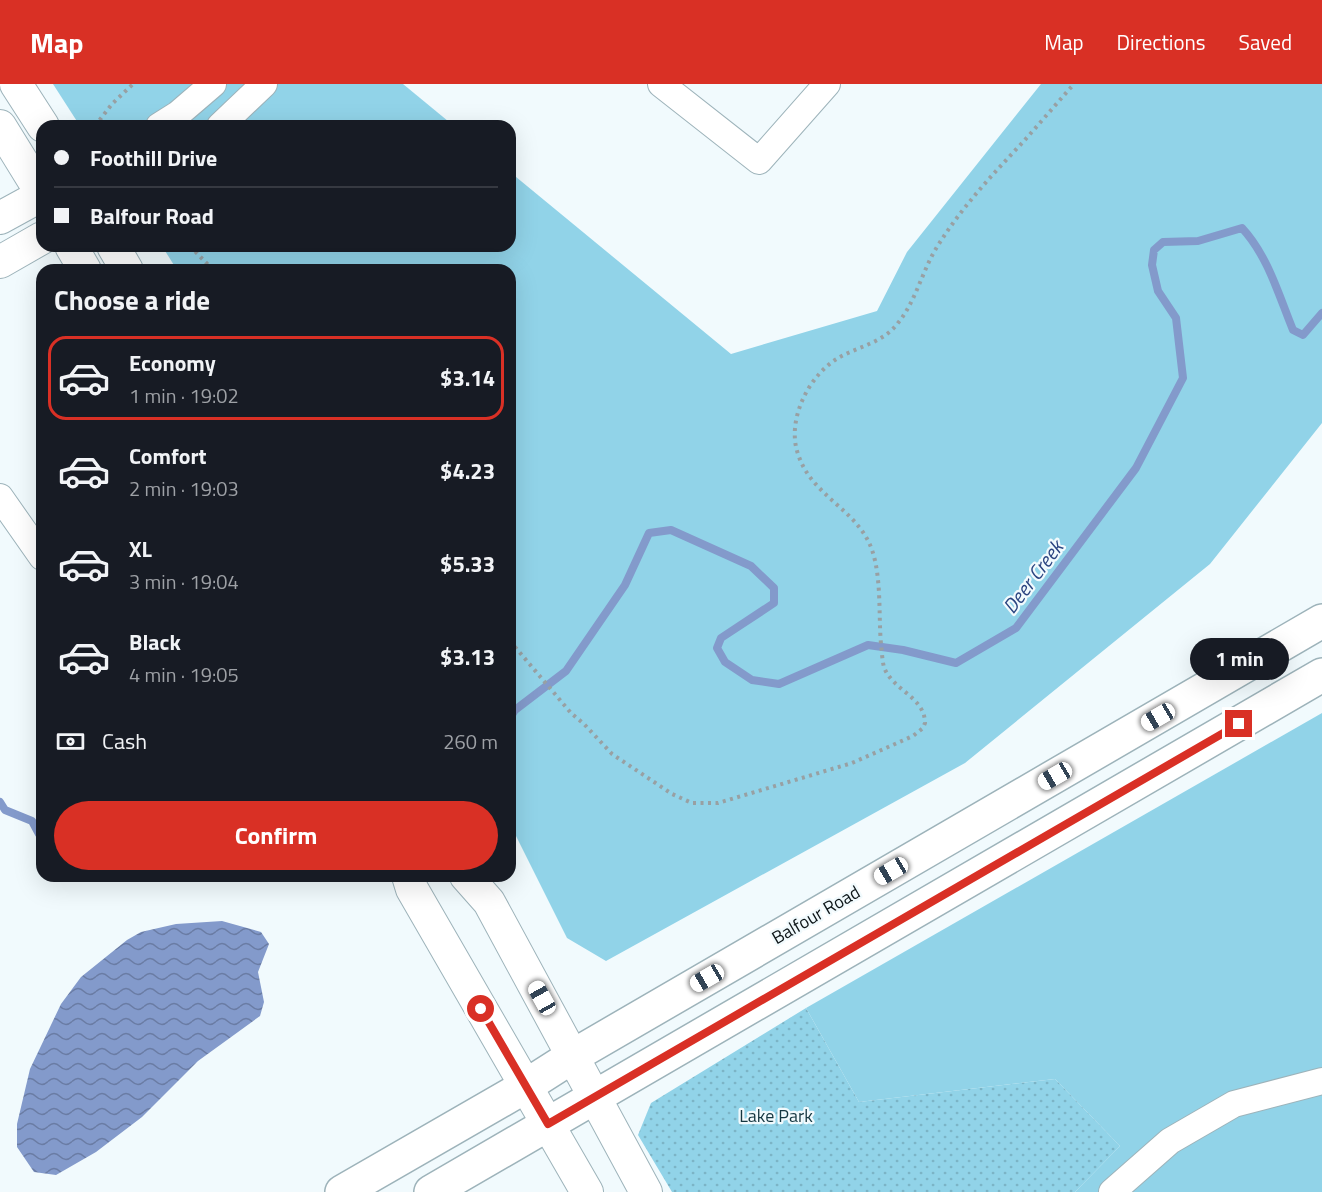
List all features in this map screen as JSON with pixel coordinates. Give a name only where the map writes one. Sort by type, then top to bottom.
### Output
[{"type":"main road","name":"Balfour Road","points":[[342,1192],[1322,621]]},
{"type":"main road","points":[[431,1192],[1322,675]]},
{"type":"street","points":[[16,84],[39,120]]},
{"type":"street","points":[[168,120],[213,84]]},
{"type":"street","points":[[226,120],[264,84]]},
{"type":"street","points":[[661,84],[759,161],[827,84]]},
{"type":"street","points":[[0,126],[36,185]]},
{"type":"street","points":[[0,218],[36,198]]},
{"type":"street","points":[[0,262],[36,241]]},
{"type":"street","points":[[0,497],[36,548]]},
{"type":"street","points":[[471,882],[489,902],[646,1192]]},
{"type":"street","points":[[410,883],[587,1192]]},
{"type":"street","points":[[1112,1192],[1170,1141],[1233,1104],[1322,1081]]},
{"type":"path","points":[[100,120],[112,104],[133,84]]},
{"type":"path","points":[[516,648],[571,713],[612,754],[682,800],[692,803],[710,804],[852,763],[919,732],[925,723],[923,711],[891,680],[884,666],[877,577],[872,549],[862,531],[821,492],[801,463],[795,443],[797,417],[801,406],[823,370],[838,359],[882,338],[900,322],[929,260],[953,223],[1074,84]]},
{"type":"path","points":[[196,252],[207,264]]},
{"type":"green space","points":[[53,84],[403,84],[447,120],[76,120]]},
{"type":"green space","points":[[1041,84],[1322,84],[1322,423],[1210,564],[965,763],[606,961],[567,938],[516,836],[516,264],[173,264],[166,252],[516,252],[516,177],[731,354],[877,311],[907,252]]},
{"type":"green space","points":[[1322,713],[1322,1192],[1075,1192],[1120,1146],[1055,1079],[859,1102],[806,1008]]},
{"type":"green space","name":"Lake Park","points":[[806,1008],[859,1102],[1055,1079],[1120,1146],[1075,1192],[672,1192],[638,1135],[651,1103]]},
{"type":"water","points":[[222,921],[261,932],[269,944],[258,972],[264,1002],[260,1016],[198,1061],[142,1117],[96,1152],[56,1175],[34,1172],[17,1147],[17,1124],[30,1069],[61,1004],[81,977],[127,940],[141,932],[176,924]]},
{"type":"waterway","name":"Deer Creek","points":[[516,709],[566,671],[625,585],[649,533],[671,530],[751,566],[774,588],[774,603],[721,638],[717,648],[725,662],[752,680],[779,684],[868,645],[903,650],[956,663],[1016,628],[1136,468],[1183,378],[1176,318],[1158,291],[1152,265],[1154,250],[1163,242],[1198,241],[1242,228],[1266,264],[1293,330],[1303,335],[1322,313]]},
{"type":"waterway","name":"Deer Creek","points":[[0,802],[5,810],[32,821],[36,828]]},
{"type":"route","points":[[481,1009],[548,1124],[1239,724]]}]
